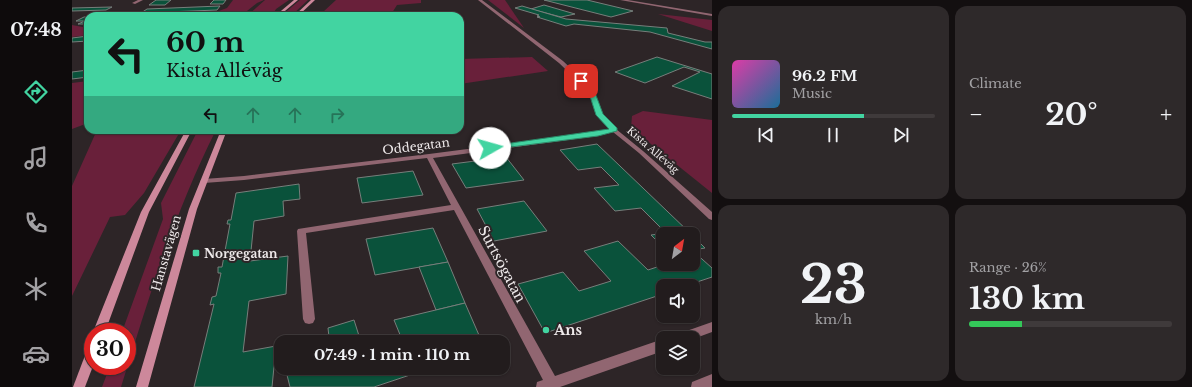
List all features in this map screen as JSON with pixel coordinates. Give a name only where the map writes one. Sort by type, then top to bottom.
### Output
[{"type":"main road","points":[[282,12],[296,0]]},
{"type":"main road","points":[[300,12],[313,0]]},
{"type":"main road","points":[[103,323],[145,212],[187,134]]},
{"type":"main road","name":"Hanstavägen","points":[[142,387],[193,209],[222,134]]},
{"type":"main road","points":[[79,387],[84,373]]},
{"type":"street","points":[[134,2],[141,0]]},
{"type":"street","name":"Kista Alléväg","points":[[480,0],[562,62],[591,90],[600,115],[614,130],[641,152],[712,217]]},
{"type":"street","points":[[622,0],[712,16]]},
{"type":"street","name":"Oddegatan","points":[[204,181],[244,178],[429,156],[598,134],[614,130]]},
{"type":"street","name":"Surtsögatan","points":[[429,156],[547,385]]},
{"type":"street","points":[[309,319],[301,231],[456,207]]},
{"type":"street","points":[[700,332],[712,328]]},
{"type":"street","points":[[547,385],[656,347]]},
{"type":"street","points":[[697,387],[712,380]]},
{"type":"shaded area","points":[[233,0],[264,0],[257,3],[246,12],[216,12],[227,8]]},
{"type":"shaded area","points":[[265,0],[289,0],[276,9],[274,12],[252,12]]},
{"type":"shaded area","points":[[300,0],[308,0],[295,12],[286,12]]},
{"type":"shaded area","points":[[336,0],[421,0],[421,3],[397,5],[393,12],[323,12]]},
{"type":"shaded area","points":[[488,0],[505,0],[524,28]]},
{"type":"shaded area","points":[[658,14],[712,20],[712,31]]},
{"type":"shaded area","points":[[72,25],[84,27],[84,36],[72,37]]},
{"type":"shaded area","points":[[532,57],[548,71],[464,83],[464,59]]},
{"type":"shaded area","points":[[84,82],[84,124],[72,129],[72,83]]},
{"type":"shaded area","points":[[643,111],[712,120],[712,193],[631,128],[632,116]]},
{"type":"shaded area","points":[[95,134],[179,134],[144,193],[125,215],[110,217],[72,296],[72,186]]},
{"type":"shaded area","points":[[196,134],[214,134],[201,161],[175,224],[136,340],[136,323],[125,323],[163,219],[161,203]]},
{"type":"shaded area","points":[[107,375],[125,375],[121,387],[102,387]]},
{"type":"building","points":[[156,0],[171,0],[165,5],[149,5]]},
{"type":"building","points":[[214,0],[226,0],[223,4],[210,4]]},
{"type":"building","points":[[544,0],[587,0],[633,11],[611,17]]},
{"type":"building","points":[[544,5],[575,14],[561,17],[531,9]]},
{"type":"building","points":[[220,6],[217,10],[142,12],[147,9]]},
{"type":"building","points":[[522,6],[566,19],[667,28],[668,33],[705,42],[712,42],[712,49],[650,32],[574,24],[566,26],[537,17],[540,17],[537,16],[539,15],[515,8]]},
{"type":"building","points":[[112,7],[106,10],[72,11],[72,8]]},
{"type":"building","points":[[84,17],[84,21],[76,21]]},
{"type":"building","points":[[84,36],[84,41],[72,42],[72,38]]},
{"type":"building","points":[[657,57],[712,74],[712,99],[672,86],[700,72],[684,67],[645,83],[615,72]]},
{"type":"building","points":[[84,70],[84,78],[72,79],[72,72]]},
{"type":"building","points":[[597,144],[684,227],[660,227],[641,208],[615,211],[594,188],[619,185],[601,167],[578,170],[560,150]]},
{"type":"building","points":[[506,157],[524,180],[466,188],[452,164]]},
{"type":"building","points":[[413,171],[423,195],[362,203],[357,178]]},
{"type":"building","points":[[299,184],[300,199],[283,201],[284,216],[254,221],[250,261],[288,256],[286,294],[249,301],[243,352],[274,346],[272,387],[194,387],[214,304],[210,305],[212,297],[216,296],[221,273],[218,273],[218,267],[222,267],[230,224],[227,224],[228,220],[231,220],[236,193]]},
{"type":"building","points":[[524,201],[547,231],[494,241],[477,209]]},
{"type":"building","points":[[433,228],[448,262],[375,275],[366,239]]},
{"type":"building","points":[[656,234],[656,240],[651,235]]},
{"type":"building","points":[[618,241],[648,270],[656,267],[656,271],[700,271],[700,257],[712,268],[712,277],[700,281],[700,279],[656,279],[656,296],[545,333],[518,284],[563,272],[579,291],[611,281],[584,251]]},
{"type":"building","points":[[700,243],[705,248],[700,249]]},
{"type":"building","points":[[448,262],[465,303],[436,310],[419,267]]},
{"type":"building","points":[[465,303],[479,335],[400,335],[394,320]]},
{"type":"building","points":[[354,320],[359,335],[329,335],[328,328]]},
{"type":"building","points":[[287,375],[410,375],[374,387],[290,387]]},
{"type":"place","name":"Norgegatan","points":[[196,253]]},
{"type":"place","name":"Ans","points":[[546,330]]},
{"type":"route","points":[[490,148],[598,134],[614,130],[600,115],[591,90],[581,81]]}]
